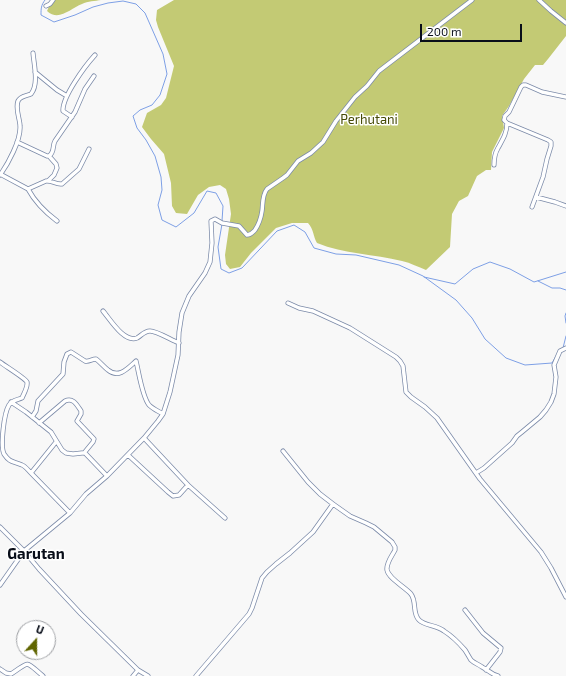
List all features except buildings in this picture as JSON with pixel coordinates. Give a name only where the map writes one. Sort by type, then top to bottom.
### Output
[{"type":"street","points":[[46,6],[53,0]]},
{"type":"street","points":[[0,585],[24,551],[70,513],[86,494],[107,476],[144,438],[163,414],[176,366],[180,321],[185,303],[205,273],[210,262],[212,243],[211,221],[213,219],[222,223],[239,226],[247,235],[250,235],[260,219],[264,193],[267,189],[287,175],[298,161],[311,153],[323,142],[355,97],[379,71],[472,0]]},
{"type":"street","points":[[539,0],[566,23]]},
{"type":"street","points":[[34,53],[35,87],[33,92],[20,98],[18,101],[17,107],[20,132],[5,168],[0,175],[28,189],[32,197],[46,213],[57,221]]},
{"type":"street","points":[[72,117],[62,109],[76,79],[95,55]]},
{"type":"street","points":[[35,72],[67,96]]},
{"type":"street","points":[[49,156],[53,152],[55,141],[72,117],[85,89],[94,76]]},
{"type":"street","points":[[532,207],[545,171],[551,142],[507,123],[504,118],[508,114],[523,85],[542,92],[566,97]]},
{"type":"street","points":[[494,165],[496,154],[506,132],[507,123]]},
{"type":"street","points":[[17,142],[49,156],[56,164],[57,168],[54,175],[49,180],[28,189]]},
{"type":"street","points":[[49,180],[60,185],[65,183],[79,169],[89,150]]},
{"type":"street","points":[[536,197],[566,206]]},
{"type":"street","points":[[288,303],[299,308],[313,311],[350,328],[398,359],[402,366],[406,392],[437,418],[476,473],[541,552],[566,596]]},
{"type":"street","points":[[103,311],[127,338],[136,338],[146,332],[152,331],[179,342]]},
{"type":"street","points":[[476,473],[484,468],[512,443],[517,436],[540,417],[546,410],[554,394],[556,377],[554,365],[560,351],[566,348]]},
{"type":"street","points":[[32,417],[36,411],[38,401],[63,374],[64,362],[67,354],[71,352],[85,361],[96,359],[108,371],[116,374],[121,373],[136,361],[148,404],[163,414]]},
{"type":"street","points":[[0,362],[24,378],[27,383],[22,398],[11,402],[6,412],[3,428],[2,450],[10,461],[22,465],[31,473],[70,513]]},
{"type":"street","points":[[39,423],[67,400],[72,400],[81,410],[77,421],[94,439],[84,453]]},
{"type":"street","points":[[11,402],[51,432],[62,450],[66,453],[73,454],[84,453],[107,476]]},
{"type":"street","points":[[144,438],[188,485],[225,518]]},
{"type":"street","points":[[31,473],[56,442]]},
{"type":"street","points":[[283,451],[308,482],[320,494],[350,516],[366,522],[374,527],[392,542],[395,549],[389,560],[387,571],[412,596],[417,617],[422,622],[439,627],[446,631],[464,649],[472,661],[498,676]]},
{"type":"street","points":[[128,455],[173,496],[179,495],[188,485]]},
{"type":"street","points":[[196,676],[249,614],[262,578],[276,564],[314,532],[333,504]]},
{"type":"street","points":[[0,527],[13,539],[81,614],[138,670],[148,676]]},
{"type":"street","points":[[465,610],[483,633],[502,648],[486,670]]},
{"type":"street","points":[[0,668],[6,673],[11,674],[24,664],[28,663],[43,676]]},
{"type":"street","points":[[133,676],[138,670]]},
{"type":"green space","points":[[52,0],[101,0],[84,3],[65,13],[56,15],[47,11]]},
{"type":"green space","name":"Perhutani","points":[[174,0],[566,0],[566,36],[543,65],[535,65],[524,79],[502,116],[504,128],[492,152],[491,170],[486,170],[477,176],[468,196],[459,201],[452,214],[450,247],[426,270],[402,261],[327,247],[317,243],[308,223],[292,223],[276,228],[251,253],[240,267],[230,269],[226,264],[225,255],[231,214],[226,189],[220,185],[209,187],[198,195],[187,214],[176,213],[172,206],[171,183],[164,154],[142,127],[147,113],[161,105],[166,98],[174,66],[156,20],[157,10]]},
{"type":"waterway","points":[[45,0],[41,15],[54,22],[93,7],[123,1],[136,4],[145,13],[163,54],[167,74],[160,95],[152,105],[140,110],[133,116],[137,128],[155,156],[161,177],[162,190],[158,205],[162,220],[176,227],[194,213],[207,191],[216,193],[223,206],[222,221]]},
{"type":"waterway","points":[[222,224],[218,247],[221,269],[229,273],[242,268],[277,231],[294,225],[305,232],[314,248],[336,254],[356,255],[399,265],[423,276],[456,300],[472,318],[485,339],[506,358],[525,365],[552,363],[559,351]]},
{"type":"waterway","points":[[424,277],[455,284],[473,269],[490,262],[510,269],[534,282],[566,272]]},
{"type":"waterway","points":[[538,281],[552,288],[566,290]]},
{"type":"waterway","points":[[566,313],[566,323]]},
{"type":"waterway","points":[[563,348],[566,336]]},
{"type":"district","name":"Garutan","points":[[36,554]]}]
